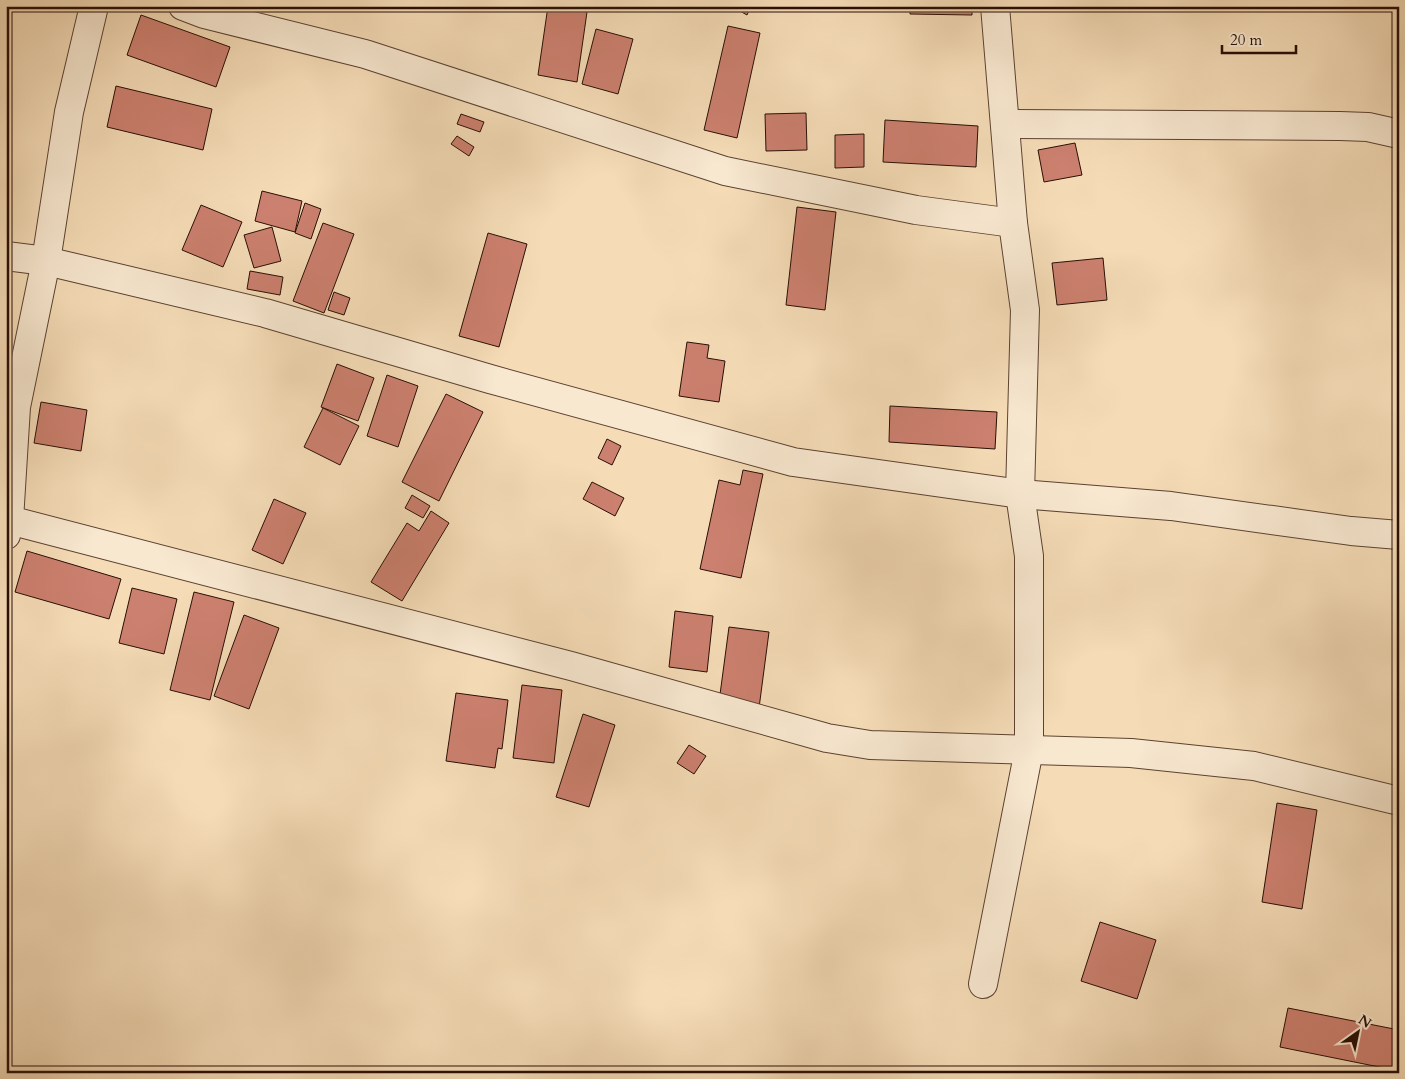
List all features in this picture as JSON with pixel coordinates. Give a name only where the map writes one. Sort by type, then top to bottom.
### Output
[{"type":"street","points":[[94,6],[69,112],[46,261],[16,407],[8,527],[571,666],[827,738],[870,745],[1130,753],[1254,766],[1399,801]]},
{"type":"street","points":[[183,6],[204,14],[365,54],[725,171],[916,210],[1013,223]]},
{"type":"street","points":[[983,984],[1030,750],[1029,556],[1020,494],[1025,310],[1013,223],[995,6]]},
{"type":"street","points":[[1006,124],[1340,126],[1368,128],[1399,134]]},
{"type":"street","points":[[6,256],[46,261],[265,313],[490,379],[793,462],[1020,494],[1171,506],[1350,531],[1399,535]]},
{"type":"building","points":[[548,6],[587,12],[577,82],[538,75]]},
{"type":"building","points":[[731,6],[751,6],[747,15]]},
{"type":"building","points":[[808,6],[825,6],[824,11]]},
{"type":"building","points":[[910,6],[972,6],[972,15],[910,14]]},
{"type":"building","points":[[141,15],[230,47],[216,87],[127,55]]},
{"type":"building","points":[[728,26],[760,33],[737,138],[704,130]]},
{"type":"building","points":[[596,29],[633,39],[618,94],[582,84]]},
{"type":"building","points":[[116,86],[212,109],[203,150],[107,127]]},
{"type":"building","points":[[806,113],[807,150],[766,151],[765,114]]},
{"type":"building","points":[[461,114],[484,122],[480,132],[457,124]]},
{"type":"building","points":[[885,120],[978,126],[976,167],[883,162]]},
{"type":"building","points":[[864,134],[864,167],[835,168],[835,135]]},
{"type":"building","points":[[457,136],[474,147],[469,156],[451,144]]},
{"type":"building","points":[[1075,143],[1082,175],[1044,182],[1038,150]]},
{"type":"building","points":[[262,191],[302,201],[295,232],[255,221]]},
{"type":"building","points":[[305,203],[321,209],[311,239],[295,233]]},
{"type":"building","points":[[201,205],[242,222],[223,267],[182,250]]},
{"type":"building","points":[[797,207],[836,212],[825,310],[786,305]]},
{"type":"building","points":[[323,223],[354,234],[324,313],[293,301]]},
{"type":"building","points":[[272,227],[281,261],[254,268],[244,235]]},
{"type":"building","points":[[488,233],[527,244],[499,347],[459,336]]},
{"type":"building","points":[[1103,258],[1107,300],[1057,305],[1052,263]]},
{"type":"building","points":[[250,271],[283,277],[280,295],[247,289]]},
{"type":"building","points":[[334,292],[350,298],[344,315],[328,310]]},
{"type":"building","points":[[687,342],[709,345],[707,358],[725,361],[719,402],[679,396]]},
{"type":"building","points":[[337,364],[374,378],[358,421],[321,407]]},
{"type":"building","points":[[387,375],[418,386],[398,447],[367,436]]},
{"type":"building","points":[[446,394],[483,412],[439,501],[402,482]]},
{"type":"building","points":[[41,402],[87,410],[81,451],[34,443]]},
{"type":"building","points":[[890,406],[997,412],[995,449],[889,442]]},
{"type":"building","points":[[323,408],[359,426],[340,465],[304,447]]},
{"type":"building","points":[[607,439],[621,446],[612,465],[598,458]]},
{"type":"building","points":[[743,470],[763,474],[741,578],[700,569],[719,480],[740,485]]},
{"type":"building","points":[[592,482],[624,498],[615,516],[583,499]]},
{"type":"building","points":[[412,495],[430,506],[423,518],[405,508]]},
{"type":"building","points":[[274,499],[306,513],[283,564],[252,550]]},
{"type":"building","points":[[431,511],[449,523],[402,601],[371,582],[407,523],[419,531]]},
{"type":"building","points":[[27,551],[121,579],[109,619],[15,592]]},
{"type":"building","points":[[132,588],[177,599],[164,654],[119,643]]},
{"type":"building","points":[[194,592],[234,602],[210,700],[170,690]]},
{"type":"building","points":[[675,611],[713,616],[707,672],[669,667]]},
{"type":"building","points":[[244,615],[279,628],[249,709],[214,696]]},
{"type":"building","points":[[729,627],[769,632],[759,708],[719,702]]},
{"type":"building","points":[[522,685],[562,690],[554,763],[513,758]]},
{"type":"building","points":[[456,693],[508,700],[502,749],[498,748],[495,768],[446,761]]},
{"type":"building","points":[[583,714],[615,725],[589,807],[556,797]]},
{"type":"building","points":[[689,745],[706,756],[694,774],[677,763]]},
{"type":"building","points":[[1277,803],[1317,810],[1302,909],[1262,902]]},
{"type":"building","points":[[1100,922],[1156,940],[1137,999],[1081,981]]},
{"type":"building","points":[[1288,1008],[1399,1030],[1399,1071],[1280,1047]]}]
